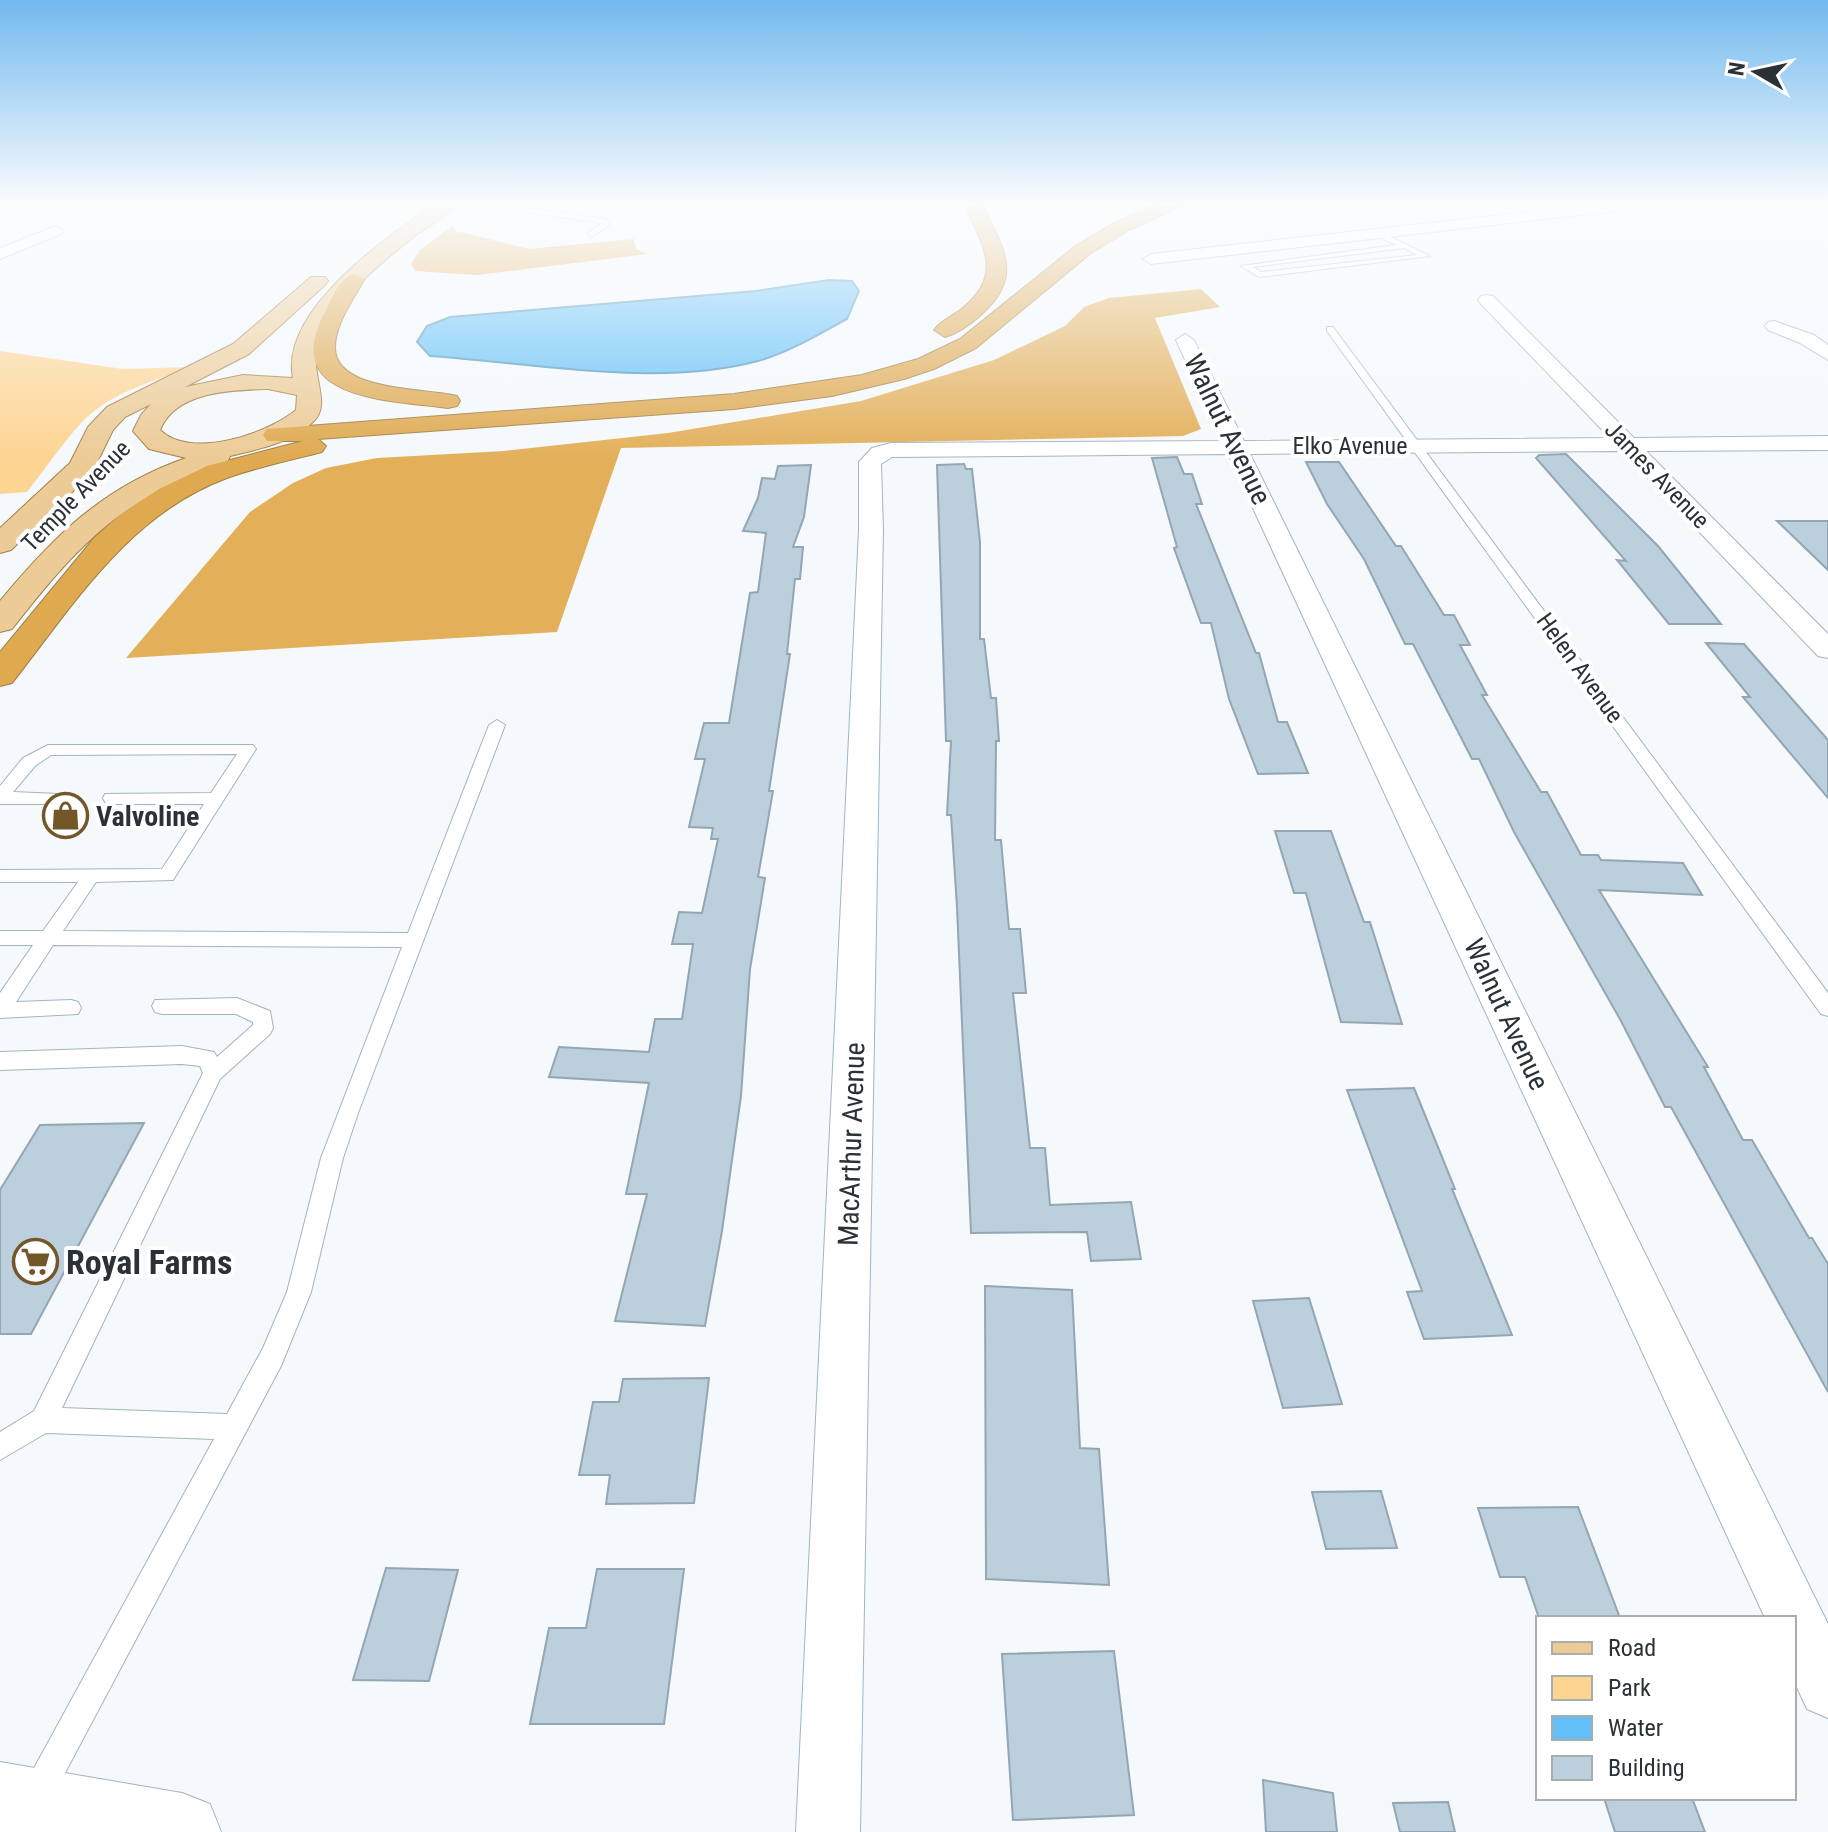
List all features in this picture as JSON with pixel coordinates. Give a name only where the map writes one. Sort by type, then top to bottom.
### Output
[{"type":"highway","points":[[350,288],[324,341],[322,355],[329,370],[366,389],[462,404]]},
{"type":"highway","points":[[986,288],[986,295]]},
{"type":"highway","points":[[310,395],[373,408],[707,389],[818,375],[882,358],[932,338],[968,315],[989,288]]},
{"type":"highway","points":[[863,380],[949,346],[986,324],[1004,306],[1013,288]]},
{"type":"highway","points":[[269,438],[379,425],[755,399],[863,380],[923,365],[963,348],[991,330],[1039,288]]},
{"type":"highway","points":[[0,675],[116,533],[149,507],[191,483],[241,464],[305,447],[485,429],[538,416]]},
{"type":"main road","points":[[0,544],[82,467],[101,427],[116,412],[241,349],[309,288]]},
{"type":"main road","points":[[314,288],[257,363],[171,402],[152,416],[146,431],[157,443],[169,447],[204,450],[269,438],[304,417],[310,395],[302,372],[306,338],[330,303],[345,288]]},
{"type":"main road","points":[[200,391],[229,384],[267,381],[291,384],[310,395]]},
{"type":"main road","name":"Temple Avenue","points":[[0,575],[101,478],[152,416]]},
{"type":"main road","name":"Temple Avenue","points":[[0,622],[57,555],[117,501],[173,473],[269,438]]},
{"type":"street","name":"James Avenue","points":[[1487,300],[1828,650]]},
{"type":"street","points":[[1774,326],[1807,339],[1828,354]]},
{"type":"street","name":"Walnut Avenue","points":[[1185,340],[1794,1616]]},
{"type":"street","name":"Elko Avenue","points":[[874,457],[891,450],[1828,443]]},
{"type":"street","name":"MacArthur Avenue","points":[[828,1832],[871,530],[870,462],[874,457]]},
{"type":"street","name":"Walnut Avenue","points":[[1796,1621],[1828,1688]]},
{"type":"street","points":[[15,1802],[182,1832]]},
{"type":"lane","name":"Helen Avenue","points":[[1330,329],[1828,1008]]},
{"type":"lane","points":[[15,1802],[272,1357],[299,1292],[332,1158],[497,725]]},
{"type":"lane","points":[[0,797],[29,762],[48,750],[248,749],[167,875],[0,876]]},
{"type":"lane","points":[[0,797],[53,798]]},
{"type":"lane","points":[[111,798],[216,799]]},
{"type":"lane","points":[[0,1009],[91,876]]},
{"type":"lane","points":[[0,938],[415,940]]},
{"type":"lane","points":[[0,1447],[43,1420],[213,1073],[263,1028],[263,1017],[237,1006],[162,1006]]},
{"type":"lane","points":[[0,1009],[71,1008]]},
{"type":"lane","points":[[0,1061],[182,1055],[207,1058],[213,1073]]},
{"type":"lane","points":[[43,1420],[234,1427]]},
{"type":"green space","points":[[0,351],[123,369],[191,367],[133,389],[105,404],[81,423],[27,492],[0,494]]},
{"type":"shaded area","points":[[1201,289],[1220,307],[1155,318],[1201,429],[1183,436],[621,448],[557,632],[126,658],[250,512],[293,483],[326,468],[377,458],[504,451],[668,433],[861,401],[994,360],[1065,326],[1084,307],[1109,298]]},
{"type":"water","points":[[857,288],[859,291],[847,319],[781,353],[719,369],[637,373],[553,368],[430,356],[417,342],[427,326],[450,317],[756,291]]},
{"type":"building","points":[[1566,454],[1658,546],[1721,624],[1669,624],[1617,560],[1626,561],[1536,458],[1539,455]]},
{"type":"building","points":[[1177,457],[1184,474],[1192,474],[1202,504],[1196,504],[1256,653],[1259,653],[1278,722],[1287,722],[1308,773],[1258,774],[1229,699],[1211,623],[1201,623],[1174,548],[1177,547],[1152,458]]},
{"type":"building","points":[[1306,462],[1339,462],[1396,546],[1401,546],[1444,615],[1454,615],[1470,645],[1460,645],[1487,695],[1482,695],[1541,792],[1547,792],[1581,855],[1598,855],[1601,860],[1683,863],[1702,895],[1599,890],[1708,1067],[1704,1067],[1743,1140],[1752,1140],[1809,1238],[1812,1238],[1828,1264],[1828,1392],[1671,1107],[1665,1107],[1621,1021],[1514,832],[1479,759],[1472,759],[1413,644],[1405,644],[1364,559],[1327,504]]},
{"type":"building","points":[[964,464],[966,469],[972,469],[980,542],[980,639],[984,639],[991,698],[996,698],[999,741],[996,741],[995,840],[1001,840],[1009,929],[1020,929],[1026,993],[1013,993],[1030,1148],[1045,1148],[1050,1205],[1131,1202],[1141,1259],[1091,1261],[1087,1232],[971,1233],[957,907],[951,815],[947,815],[951,741],[946,741],[937,465]]},
{"type":"building","points":[[811,465],[804,517],[793,547],[803,547],[800,579],[795,579],[787,654],[790,654],[769,791],[773,791],[758,877],[765,878],[750,969],[741,1096],[705,1326],[615,1321],[647,1194],[626,1194],[649,1083],[549,1077],[559,1047],[649,1052],[655,1019],[682,1019],[693,944],[672,944],[679,912],[702,913],[718,839],[711,839],[713,828],[689,827],[705,759],[695,759],[704,723],[729,723],[750,593],[758,592],[766,533],[743,531],[758,498],[762,478],[775,479],[778,466]]},
{"type":"building","points":[[1777,521],[1828,521],[1828,570]]},
{"type":"building","points":[[1706,643],[1744,644],[1828,740],[1828,798],[1743,697],[1750,697]]},
{"type":"building","points":[[1275,831],[1331,831],[1364,922],[1370,922],[1402,1024],[1341,1022],[1306,893],[1294,893]]},
{"type":"building","points":[[1414,1088],[1512,1335],[1424,1339],[1407,1292],[1422,1291],[1347,1090]]},
{"type":"building","name":"Royal Farms","points":[[144,1123],[31,1334],[0,1334],[0,1190],[40,1125]]},
{"type":"building","points":[[985,1286],[1072,1290],[1080,1448],[1099,1449],[1109,1585],[986,1579]]},
{"type":"building","points":[[1309,1298],[1342,1404],[1283,1408],[1253,1301]]},
{"type":"building","points":[[709,1378],[694,1503],[606,1504],[610,1475],[579,1475],[593,1402],[619,1402],[623,1379]]},
{"type":"building","points":[[1381,1491],[1397,1548],[1326,1549],[1312,1492]]},
{"type":"building","points":[[1578,1507],[1619,1616],[1538,1616],[1525,1577],[1500,1577],[1478,1508]]},
{"type":"building","points":[[386,1568],[458,1570],[429,1681],[353,1680]]},
{"type":"building","points":[[597,1569],[684,1569],[664,1724],[530,1724],[549,1628],[586,1628]]},
{"type":"building","points":[[1114,1651],[1134,1815],[1013,1820],[1002,1654]]},
{"type":"building","points":[[1263,1780],[1333,1793],[1337,1832],[1266,1832]]},
{"type":"building","points":[[1605,1800],[1693,1800],[1705,1832],[1615,1832]]},
{"type":"building","points":[[1448,1802],[1455,1832],[1400,1832],[1393,1803]]},
{"type":"place","name":"Valvoline","points":[[65,816]]},
{"type":"place","name":"Royal Farms","points":[[35,1262]]}]
